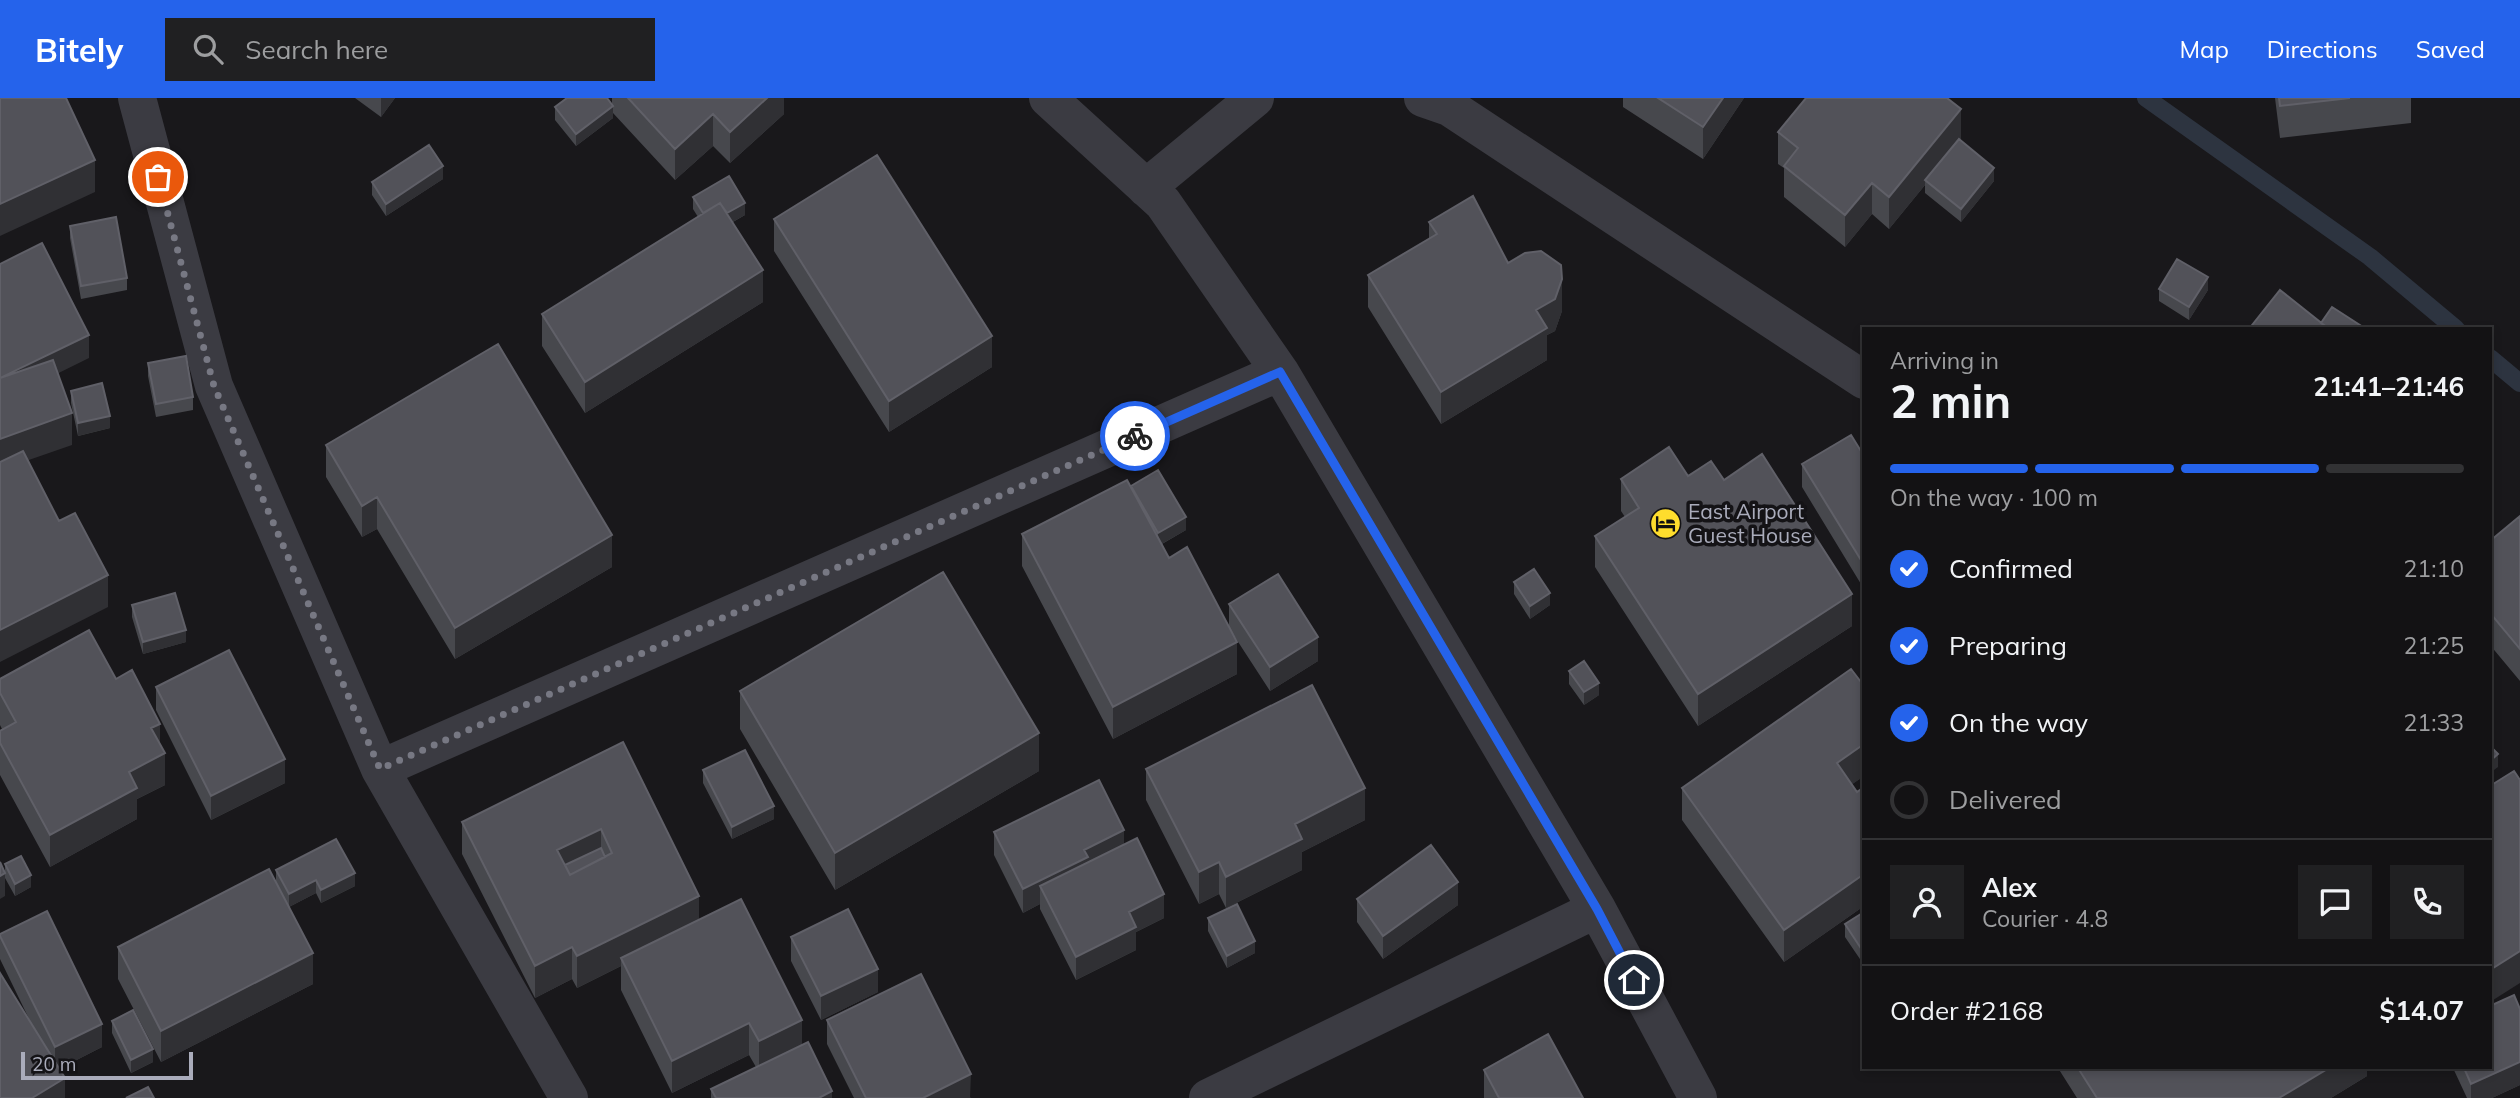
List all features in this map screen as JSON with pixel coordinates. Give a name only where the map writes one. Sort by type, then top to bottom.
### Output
[{"type":"street","points":[[137,98],[214,386],[380,769],[569,1098]]},
{"type":"street","points":[[1048,98],[1163,203],[1280,372],[1597,909],[1698,1098]]},
{"type":"street","points":[[1146,188],[1255,98]]},
{"type":"street","points":[[1423,98],[1449,107],[1862,379]]},
{"type":"street","points":[[380,769],[1280,372]]},
{"type":"street","points":[[1208,1098],[1597,909]]},
{"type":"building","points":[[0,98],[66,98],[95,160],[0,204]]},
{"type":"building","points":[[567,98],[607,98],[613,106],[576,134],[555,107]]},
{"type":"building","points":[[628,98],[767,98],[730,132],[713,114],[675,149]]},
{"type":"building","points":[[1658,98],[1723,98],[1703,127]]},
{"type":"building","points":[[1806,98],[1947,98],[1961,109],[1889,197],[1872,183],[1845,215],[1784,166],[1798,148],[1778,132]]},
{"type":"building","points":[[2279,98],[2350,98],[2280,106]]},
{"type":"building","points":[[1959,139],[1994,168],[1961,209],[1925,180]]},
{"type":"building","points":[[429,145],[443,166],[386,204],[372,182]]},
{"type":"building","points":[[877,155],[992,336],[889,401],[774,219]]},
{"type":"building","points":[[729,176],[745,203],[727,213],[720,203],[703,213],[693,197]]},
{"type":"building","points":[[1473,196],[1508,263],[1525,253],[1541,251],[1561,265],[1562,279],[1555,299],[1536,310],[1547,328],[1441,392],[1368,275],[1437,234],[1429,222]]},
{"type":"building","points":[[720,203],[763,270],[585,382],[542,314]]},
{"type":"building","points":[[116,217],[127,278],[81,286],[70,226]]},
{"type":"building","points":[[42,243],[89,335],[0,378],[0,264]]},
{"type":"building","points":[[2177,259],[2208,277],[2189,307],[2159,289]]},
{"type":"building","points":[[2280,290],[2326,327],[2251,327]]},
{"type":"building","points":[[2332,307],[2363,327],[2326,327],[2321,323]]},
{"type":"building","points":[[498,344],[612,535],[455,628],[377,497],[362,506],[326,445]]},
{"type":"building","points":[[186,356],[193,397],[156,404],[148,363]]},
{"type":"building","points":[[53,360],[72,413],[0,439],[0,378]]},
{"type":"building","points":[[102,383],[110,416],[78,423],[71,391]]},
{"type":"building","points":[[1851,435],[1862,453],[1862,562],[1802,464]]},
{"type":"building","points":[[1669,447],[1688,476],[1711,461],[1724,480],[1762,454],[1852,594],[1698,694],[1595,536],[1639,508],[1621,479]]},
{"type":"building","points":[[23,451],[59,521],[75,513],[108,575],[0,630],[0,462]]},
{"type":"building","points":[[1158,470],[1186,517],[1158,533],[1131,486]]},
{"type":"building","points":[[1127,480],[1169,558],[1187,547],[1237,642],[1113,707],[1022,534]]},
{"type":"building","points":[[2520,516],[2520,649],[2492,615],[2492,539]]},
{"type":"building","points":[[1534,569],[1550,593],[1530,606],[1514,582]]},
{"type":"building","points":[[943,572],[1039,733],[835,853],[740,691]]},
{"type":"building","points":[[1278,574],[1318,637],[1270,667],[1229,604]]},
{"type":"building","points":[[175,593],[186,630],[143,642],[132,605]]},
{"type":"building","points":[[89,630],[116,679],[132,670],[160,724],[151,728],[165,753],[129,772],[137,788],[50,835],[0,743],[0,731],[16,722],[0,693],[0,679]]},
{"type":"building","points":[[229,650],[285,759],[211,796],[156,687]]},
{"type":"building","points":[[1584,661],[1599,683],[1584,692],[1569,671]]},
{"type":"building","points":[[1851,669],[1862,683],[1862,745],[1837,763],[1857,792],[1862,788],[1862,875],[1784,930],[1682,788]]},
{"type":"building","points":[[1312,685],[1365,788],[1295,824],[1302,839],[1226,877],[1219,862],[1199,872],[1146,769]]},
{"type":"building","points":[[623,742],[699,896],[577,956],[572,947],[535,966],[462,822]],"holes":[[[601,829],[612,853],[570,875],[557,850]]]},
{"type":"building","points":[[2492,748],[2498,754],[2492,759]]},
{"type":"building","points":[[745,750],[774,806],[732,827],[703,770]]},
{"type":"building","points":[[2514,771],[2520,780],[2520,951],[2492,969],[2492,785]]},
{"type":"building","points":[[1099,780],[1124,830],[1084,850],[1088,857],[1023,889],[994,832]]},
{"type":"building","points":[[1137,838],[1164,894],[1129,912],[1136,927],[1076,957],[1040,886]]},
{"type":"building","points":[[336,839],[355,873],[321,890],[316,880],[289,894],[276,870]]},
{"type":"building","points":[[1431,845],[1458,882],[1383,936],[1357,899]]},
{"type":"building","points":[[601,848],[605,857],[570,875],[565,865]]},
{"type":"building","points":[[21,856],[31,875],[15,884],[5,864]]},
{"type":"building","points":[[0,862],[5,873],[0,876]]},
{"type":"building","points":[[269,869],[313,953],[161,1031],[118,947]]},
{"type":"building","points":[[741,899],[802,1020],[759,1041],[749,1023],[672,1061],[621,958]]},
{"type":"building","points":[[1237,904],[1255,941],[1227,956],[1208,918]]},
{"type":"building","points":[[848,909],[878,969],[821,996],[791,937]]},
{"type":"building","points":[[47,911],[102,1024],[55,1047],[0,936]]},
{"type":"building","points":[[1862,913],[1862,950],[1845,924]]},
{"type":"building","points":[[0,973],[65,1078],[32,1098],[0,1098]]},
{"type":"building","points":[[921,974],[971,1074],[923,1098],[866,1098],[827,1020]]},
{"type":"building","points":[[2514,995],[2520,1009],[2520,1062],[2471,1084],[2464,1069],[2492,1069],[2492,1005]]},
{"type":"building","points":[[133,1010],[153,1049],[131,1060],[112,1021]]},
{"type":"building","points":[[1548,1034],[1583,1098],[1499,1098],[1484,1070]]},
{"type":"building","points":[[808,1042],[832,1091],[819,1098],[716,1098],[711,1089]]},
{"type":"building","points":[[2079,1069],[2327,1069],[2279,1098],[2097,1098]]},
{"type":"building","points":[[148,1087],[154,1098],[126,1098]]},
{"type":"waterway","points":[[2146,98],[2370,257],[2454,327]]},
{"type":"waterway","points":[[2492,360],[2520,383]]},
{"type":"way so far","points":[[158,177],[214,386],[380,769],[1135,436]]},
{"type":"place","name":"East Airport Guest House","points":[[1665,523]]},
{"type":"route","points":[[1135,436],[1280,372],[1597,909],[1634,980]]}]
